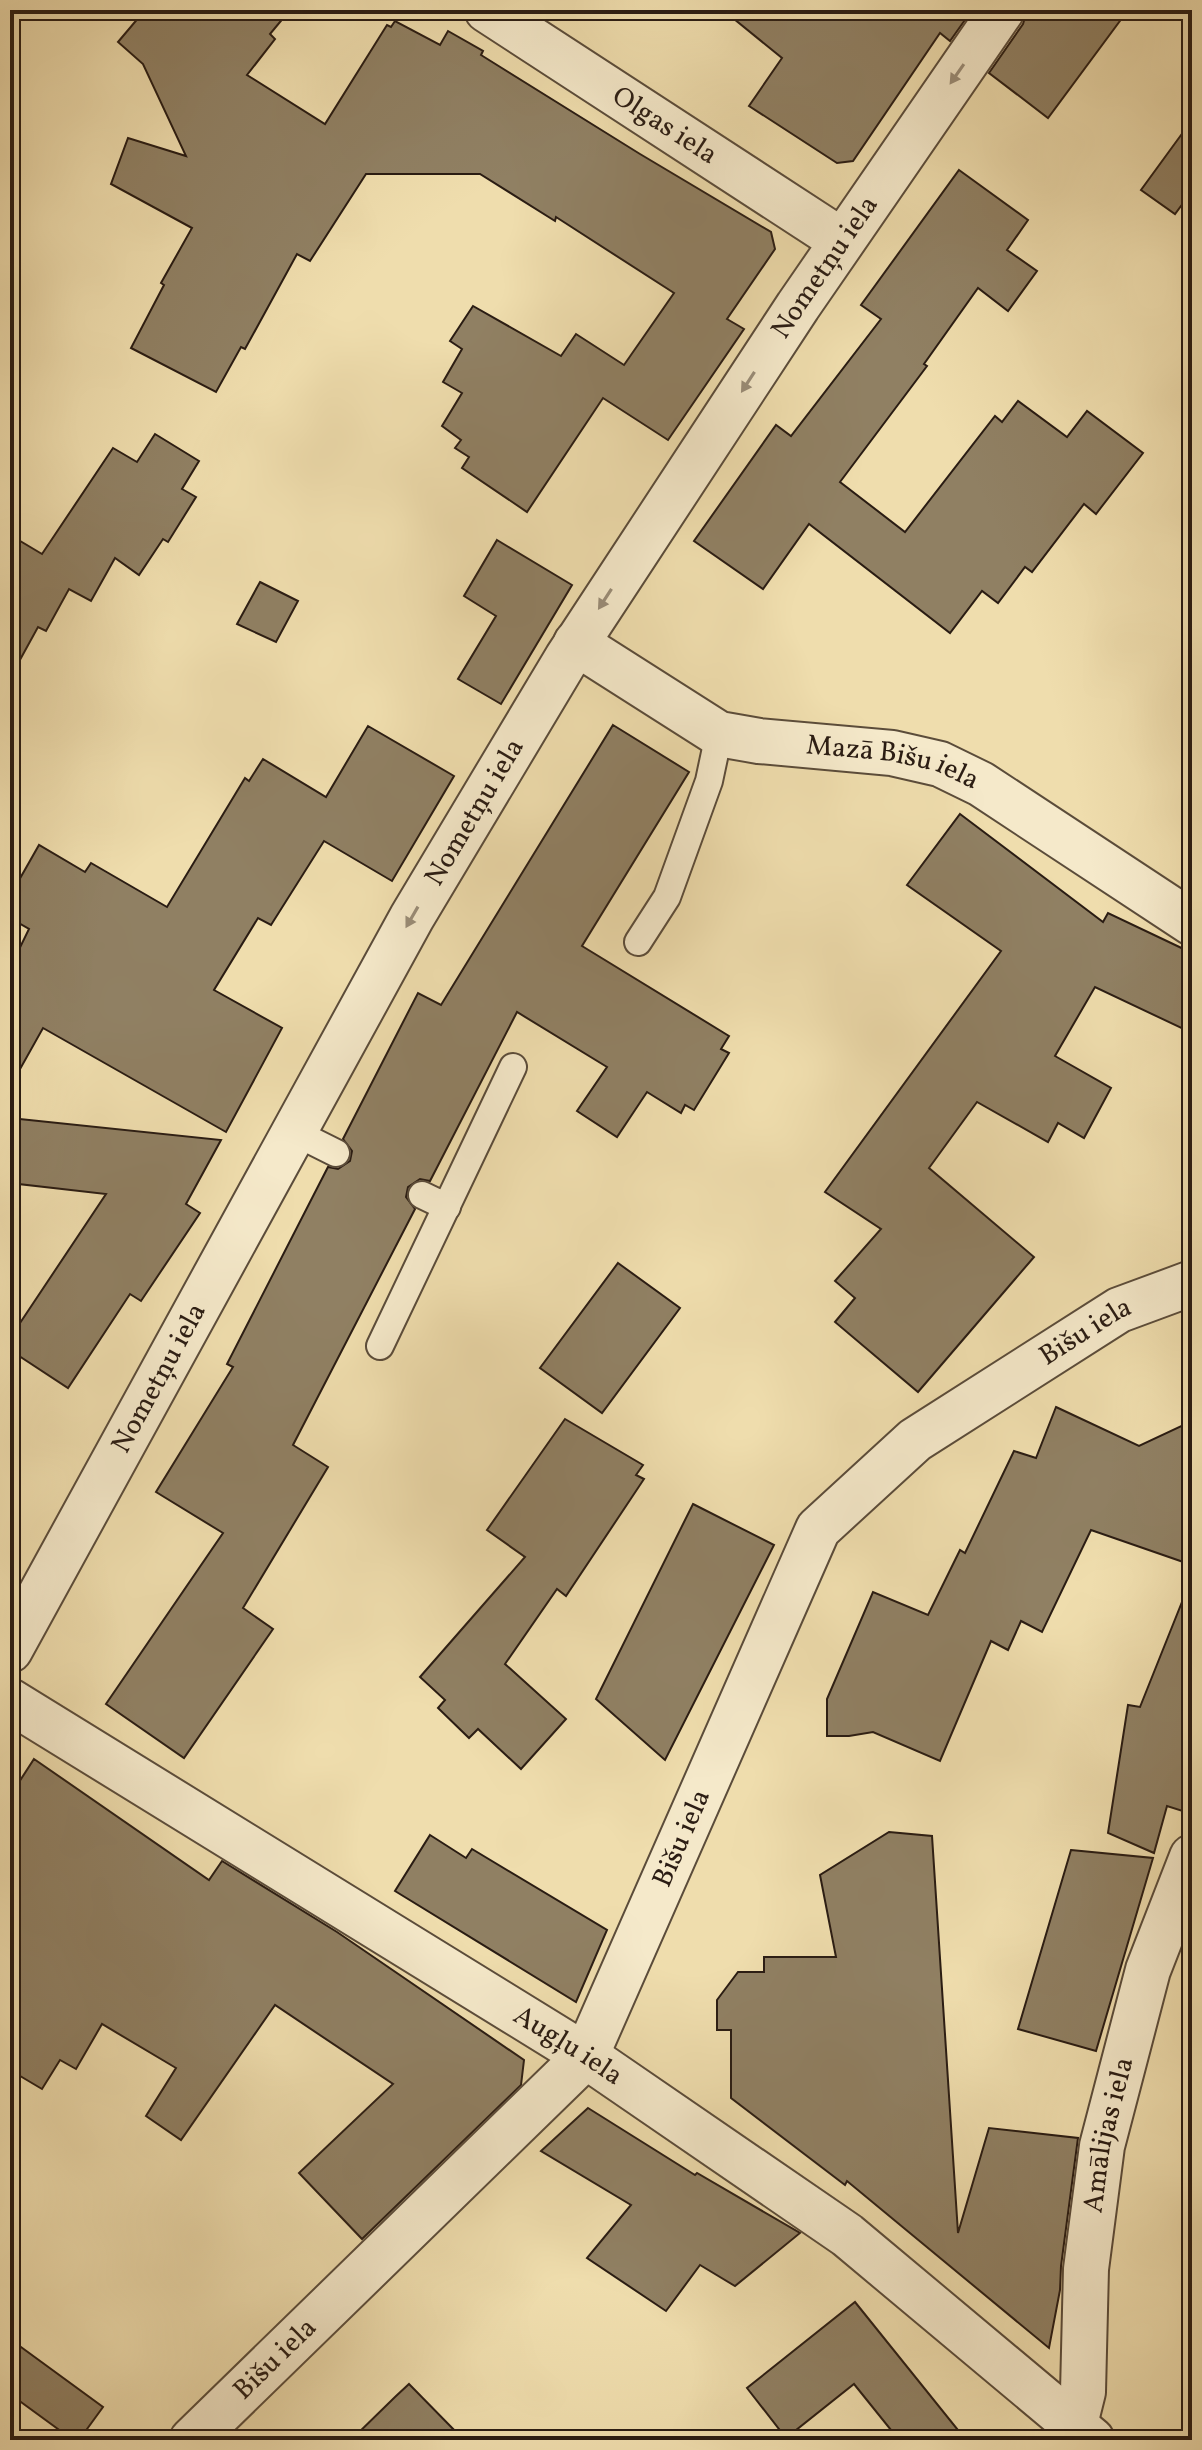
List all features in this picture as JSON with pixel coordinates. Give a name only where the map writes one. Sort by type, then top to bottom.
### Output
[{"type":"street","name":"Olgas iela","points":[[487,10],[842,241]]},
{"type":"street","name":"Nometņu iela","points":[[10,1650],[412,917],[576,643],[842,241],[1002,10]]},
{"type":"street","name":"Mazā Bišu iela","points":[[576,643],[719,734],[759,741],[892,753],[940,764],[981,784],[1192,923]]},
{"type":"street","name":"Bišu iela","points":[[192,2440],[586,2056],[818,1529],[915,1440],[1119,1310],[1192,1283]]},
{"type":"street","name":"Augļu iela","points":[[10,1701],[586,2056],[847,2235],[1083,2432]]},
{"type":"street","name":"Amālijas iela","points":[[1083,2432],[1086,2269],[1102,2146],[1148,1970],[1192,1857]]},
{"type":"lane","points":[[638,942],[667,897],[709,781],[719,734]]},
{"type":"lane","points":[[380,1346],[513,1067]]},
{"type":"lane","points":[[294,1132],[336,1153]]},
{"type":"lane","points":[[422,1195],[447,1207]]},
{"type":"building","points":[[145,10],[290,10],[270,34],[275,39],[247,75],[325,124],[387,25],[391,27],[395,21],[440,45],[448,31],[483,51],[481,55],[640,154],[771,232],[775,249],[727,319],[744,329],[668,440],[603,398],[527,512],[462,468],[469,457],[455,448],[461,440],[442,426],[462,393],[443,382],[462,349],[450,341],[473,306],[561,356],[576,334],[624,365],[674,293],[556,217],[555,221],[480,174],[366,174],[310,261],[297,254],[245,349],[241,347],[216,392],[131,348],[164,285],[161,283],[192,228],[111,184],[128,138],[186,156],[143,64],[118,42]]},
{"type":"building","points":[[723,10],[972,10],[950,41],[940,33],[853,161],[837,163],[749,106],[782,58]]},
{"type":"building","points":[[1027,10],[1128,10],[1048,118],[989,73],[1023,24]]},
{"type":"building","points":[[1192,120],[1192,191],[1175,214],[1141,190]]},
{"type":"building","points":[[959,170],[1028,220],[1007,250],[1037,271],[1008,311],[978,288],[924,364],[927,366],[840,482],[905,532],[995,416],[1002,422],[1018,401],[1067,437],[1087,411],[1143,453],[1096,514],[1084,504],[1032,572],[1025,567],[998,603],[982,591],[950,633],[809,524],[763,589],[694,541],[776,425],[791,436],[881,319],[861,305]]},
{"type":"building","points":[[155,434],[199,461],[182,489],[196,497],[168,542],[163,539],[139,575],[115,558],[91,601],[69,589],[46,631],[38,627],[10,678],[10,535],[42,554],[113,448],[137,462]]},
{"type":"building","points":[[497,540],[572,585],[501,704],[458,679],[496,616],[464,596]]},
{"type":"building","points":[[260,582],[298,601],[276,642],[237,624]]},
{"type":"building","points":[[613,725],[689,772],[582,946],[729,1036],[721,1049],[729,1053],[694,1110],[685,1105],[681,1113],[647,1092],[617,1137],[577,1111],[607,1067],[517,1012],[430,1181],[420,1179],[408,1187],[406,1197],[415,1209],[293,1445],[328,1467],[243,1608],[273,1629],[184,1758],[106,1704],[223,1533],[156,1492],[233,1367],[227,1364],[328,1167],[338,1169],[350,1161],[352,1151],[343,1139],[418,993],[441,1005]]},
{"type":"building","points":[[368,726],[454,776],[392,881],[324,841],[271,925],[258,918],[214,990],[282,1028],[226,1132],[43,1028],[10,1087],[10,968],[29,929],[10,918],[10,896],[39,845],[85,872],[91,863],[167,907],[245,778],[249,781],[263,759],[326,797]]},
{"type":"building","points":[[960,814],[1103,922],[1108,913],[1192,953],[1192,1033],[1095,987],[1055,1056],[1111,1088],[1084,1138],[1058,1123],[1048,1142],[977,1102],[929,1168],[1034,1257],[918,1392],[835,1322],[855,1298],[835,1281],[881,1229],[825,1192],[1001,951],[907,885]]},
{"type":"building","points":[[10,1118],[221,1140],[186,1204],[200,1213],[141,1301],[130,1294],[68,1388],[10,1350],[10,1338],[106,1194],[10,1183]]},
{"type":"building","points":[[618,1263],[680,1308],[602,1413],[540,1368]]},
{"type":"building","points":[[1056,1407],[1139,1446],[1192,1421],[1192,1565],[1091,1530],[1042,1632],[1021,1621],[1008,1650],[991,1641],[940,1761],[873,1732],[827,1736],[827,1699],[873,1592],[928,1615],[960,1550],[965,1553],[1014,1451],[1036,1458]]},
{"type":"building","points":[[565,1419],[643,1465],[636,1475],[644,1479],[566,1596],[557,1589],[505,1664],[566,1719],[521,1769],[478,1729],[469,1738],[438,1708],[445,1700],[420,1677],[525,1557],[487,1530]]},
{"type":"building","points":[[693,1504],[774,1545],[665,1760],[596,1699]]},
{"type":"building","points":[[1190,1582],[1192,1814],[1167,1806],[1154,1853],[1108,1833],[1128,1705],[1140,1707]]},
{"type":"building","points":[[34,1759],[209,1880],[222,1861],[337,1932],[524,2060],[521,2085],[362,2239],[299,2173],[393,2084],[275,2005],[181,2140],[146,2116],[176,2068],[102,2024],[76,2069],[60,2060],[42,2089],[10,2070],[10,1796]]},
{"type":"building","points":[[889,1832],[932,1836],[958,2233],[989,2128],[1078,2138],[1060,2290],[1049,2348],[847,2181],[845,2185],[731,2098],[731,2030],[717,2030],[717,2000],[738,1972],[764,1972],[764,1957],[836,1957],[820,1875]]},
{"type":"building","points":[[430,1835],[466,1858],[472,1849],[607,1930],[576,2002],[395,1891]]},
{"type":"building","points":[[1071,1850],[1153,1858],[1096,2051],[1018,2029]]},
{"type":"building","points":[[588,2108],[695,2175],[697,2173],[800,2233],[735,2286],[700,2265],[666,2311],[587,2258],[631,2205],[541,2151]]},
{"type":"building","points":[[855,2302],[966,2440],[899,2440],[854,2384],[786,2438],[747,2388]]},
{"type":"building","points":[[10,2339],[103,2407],[79,2440],[73,2440],[10,2394]]},
{"type":"building","points":[[409,2384],[464,2440],[351,2440],[395,2397]]}]
